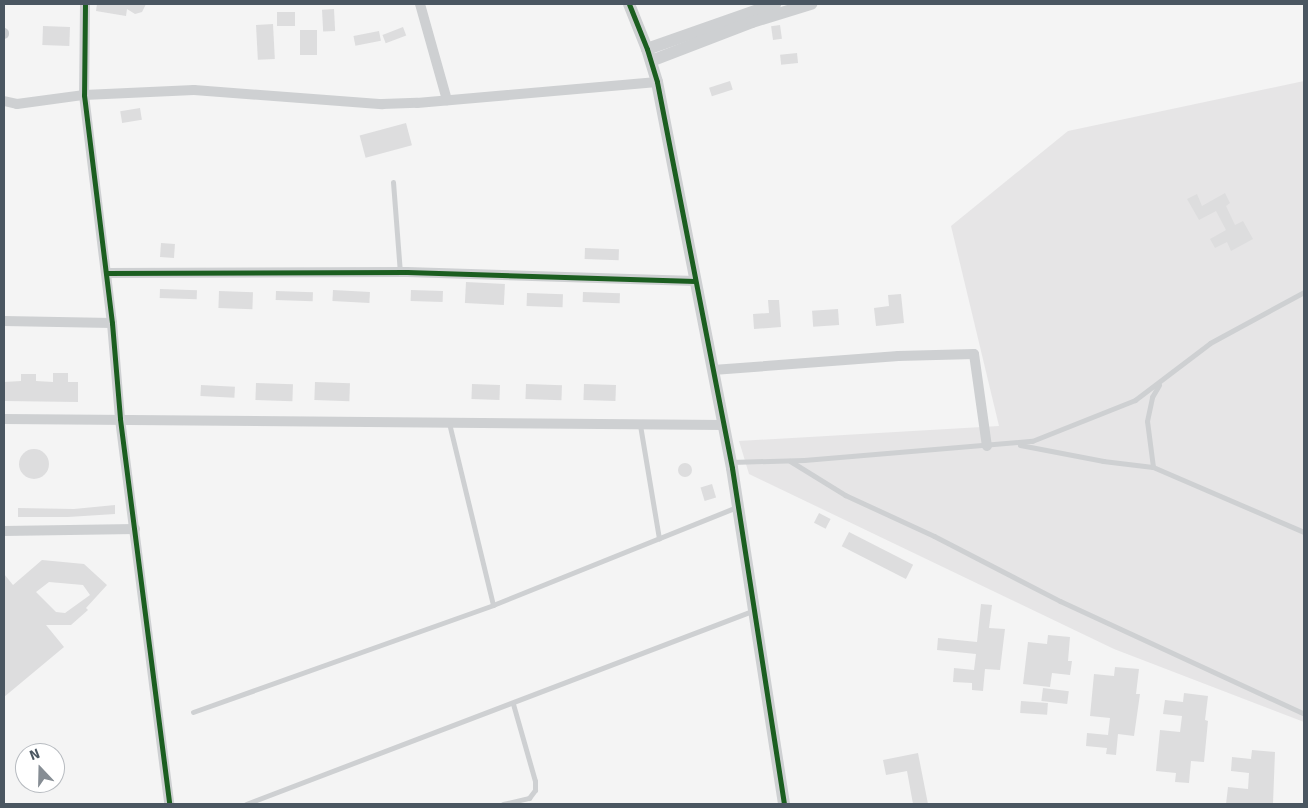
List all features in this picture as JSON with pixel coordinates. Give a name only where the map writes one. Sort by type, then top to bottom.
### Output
[{"type":"street","points":[[85,4],[84,95],[112,323],[120,419],[170,804]]},
{"type":"street","points":[[420,4],[447,100]]},
{"type":"street","points":[[629,4],[647,49],[656,82],[724,425],[784,804]]},
{"type":"street","points":[[647,49],[775,4]]},
{"type":"street","points":[[651,61],[752,22],[811,4]]},
{"type":"street","points":[[4,101],[17,104],[84,95],[194,90],[382,104],[656,82]]},
{"type":"street","points":[[106,273],[400,272],[696,281]]},
{"type":"street","points":[[4,321],[112,323]]},
{"type":"street","points":[[713,370],[898,356],[974,354],[987,446]]},
{"type":"street","points":[[4,419],[449,422],[640,426],[724,425]]},
{"type":"street","points":[[4,531],[135,529]]},
{"type":"lane","points":[[393,182],[400,272]]},
{"type":"lane","points":[[731,462],[790,460],[1015,444],[1032,441],[1135,400],[1210,343],[1304,292]]},
{"type":"lane","points":[[1153,467],[1147,421],[1152,396],[1161,382]]},
{"type":"lane","points":[[449,422],[493,605]]},
{"type":"lane","points":[[640,426],[659,538]]},
{"type":"lane","points":[[1015,444],[1103,461],[1153,467],[1304,532]]},
{"type":"lane","points":[[790,460],[845,495],[934,536],[1060,601],[1304,714]]},
{"type":"lane","points":[[193,712],[493,605],[738,506]]},
{"type":"lane","points":[[246,804],[513,704],[754,610]]},
{"type":"lane","points":[[503,804],[529,798],[535,790],[535,781],[513,704]]},
{"type":"shaded area","points":[[1304,81],[1304,722],[1114,649],[749,474],[739,441],[999,426],[951,226],[1068,131]]},
{"type":"building","points":[[97,4],[146,4],[142,12],[135,14],[127,9],[126,16],[96,11]]},
{"type":"building","points":[[334,9],[335,31],[323,32],[322,10]]},
{"type":"building","points":[[277,12],[295,12],[295,26],[277,26]]},
{"type":"building","points":[[273,24],[275,59],[258,60],[256,25]]},
{"type":"building","points":[[780,25],[782,39],[773,40],[771,26]]},
{"type":"building","points":[[43,26],[70,27],[69,46],[42,45]]},
{"type":"building","points":[[403,27],[406,35],[386,43],[382,35]]},
{"type":"building","points":[[300,30],[317,30],[317,55],[300,55]]},
{"type":"building","points":[[379,31],[381,41],[355,46],[353,36]]},
{"type":"building","points":[[797,53],[798,63],[781,65],[780,55]]},
{"type":"building","points":[[730,81],[733,90],[712,96],[709,88]]},
{"type":"building","points":[[140,108],[142,120],[122,123],[120,111]]},
{"type":"building","points":[[406,123],[412,145],[366,158],[360,135]]},
{"type":"building","points":[[1225,193],[1230,203],[1226,206],[1235,225],[1243,221],[1253,239],[1231,251],[1227,242],[1215,248],[1210,239],[1226,230],[1216,211],[1199,220],[1187,199],[1197,194],[1202,206]]},
{"type":"building","points":[[161,243],[175,244],[174,258],[160,257]]},
{"type":"building","points":[[585,248],[619,249],[619,260],[585,259]]},
{"type":"building","points":[[466,282],[505,284],[504,305],[465,303]]},
{"type":"building","points":[[160,289],[197,290],[197,299],[160,298]]},
{"type":"building","points":[[333,290],[370,292],[369,303],[332,301]]},
{"type":"building","points":[[411,290],[443,291],[443,302],[411,301]]},
{"type":"building","points":[[219,291],[253,292],[252,309],[218,308]]},
{"type":"building","points":[[276,291],[313,292],[313,301],[276,300]]},
{"type":"building","points":[[583,292],[620,293],[620,303],[583,302]]},
{"type":"building","points":[[527,293],[563,294],[563,307],[527,306]]},
{"type":"building","points":[[901,294],[904,323],[876,326],[874,308],[889,306],[888,295]]},
{"type":"building","points":[[768,300],[779,300],[781,327],[754,329],[753,314],[769,313]]},
{"type":"building","points":[[838,309],[839,325],[813,327],[812,311]]},
{"type":"building","points":[[53,373],[68,373],[68,382],[78,382],[78,402],[4,401],[4,382],[21,381],[21,374],[36,374],[36,381],[53,382]]},
{"type":"building","points":[[315,382],[350,383],[349,401],[314,400]]},
{"type":"building","points":[[256,383],[293,384],[292,401],[255,400]]},
{"type":"building","points":[[472,384],[500,385],[499,400],[471,399]]},
{"type":"building","points":[[526,384],[562,385],[561,400],[525,399]]},
{"type":"building","points":[[584,384],[616,385],[615,401],[583,400]]},
{"type":"building","points":[[201,385],[235,387],[234,398],[200,396]]},
{"type":"building","points":[[34,449],[45,453],[49,464],[45,475],[34,479],[23,475],[19,464],[23,453]]},
{"type":"building","points":[[685,463],[690,465],[692,470],[690,475],[685,477],[680,475],[678,470],[680,465]]},
{"type":"building","points":[[712,484],[716,497],[705,501],[701,488]]},
{"type":"building","points":[[115,505],[115,514],[68,517],[18,517],[18,508],[74,509]]},
{"type":"building","points":[[819,513],[831,519],[826,529],[814,523]]},
{"type":"building","points":[[849,532],[913,565],[906,579],[842,546]]},
{"type":"building","points":[[42,560],[84,564],[107,585],[86,608],[88,610],[71,625],[46,625],[64,647],[4,697],[4,574],[13,585]],"holes":[[[49,582],[83,585],[90,595],[65,613],[56,612],[36,592]]]},
{"type":"building","points":[[981,604],[992,605],[989,628],[1005,629],[1000,670],[985,669],[983,691],[972,690],[972,683],[953,682],[954,668],[974,670],[976,654],[937,650],[938,638],[977,642]]},
{"type":"building","points":[[1048,635],[1070,637],[1068,661],[1072,661],[1070,675],[1052,673],[1050,687],[1023,684],[1028,642],[1047,644]]},
{"type":"building","points":[[1115,667],[1139,669],[1136,694],[1140,694],[1134,736],[1118,734],[1116,755],[1106,754],[1107,748],[1086,746],[1087,733],[1108,735],[1110,718],[1090,716],[1094,674],[1114,676]]},
{"type":"building","points":[[1043,688],[1069,691],[1067,704],[1041,701]]},
{"type":"building","points":[[1184,693],[1208,696],[1205,720],[1208,721],[1204,762],[1191,761],[1189,783],[1175,782],[1176,773],[1156,771],[1160,730],[1180,732],[1182,716],[1163,714],[1165,700],[1183,702]]},
{"type":"building","points":[[1021,701],[1048,703],[1047,715],[1020,713]]},
{"type":"building","points":[[1252,750],[1275,752],[1273,804],[1226,804],[1228,787],[1248,789],[1249,773],[1231,771],[1232,757],[1251,759]]},
{"type":"building","points":[[918,753],[928,804],[913,804],[907,771],[886,775],[883,760]]},
{"type":"cycle path","points":[[85,4],[84,95],[112,323],[120,419],[169,804]]},
{"type":"cycle path","points":[[629,4],[647,49],[657,82],[732,468],[784,804]]},
{"type":"cycle path","points":[[106,273],[407,272],[695,281]]}]
